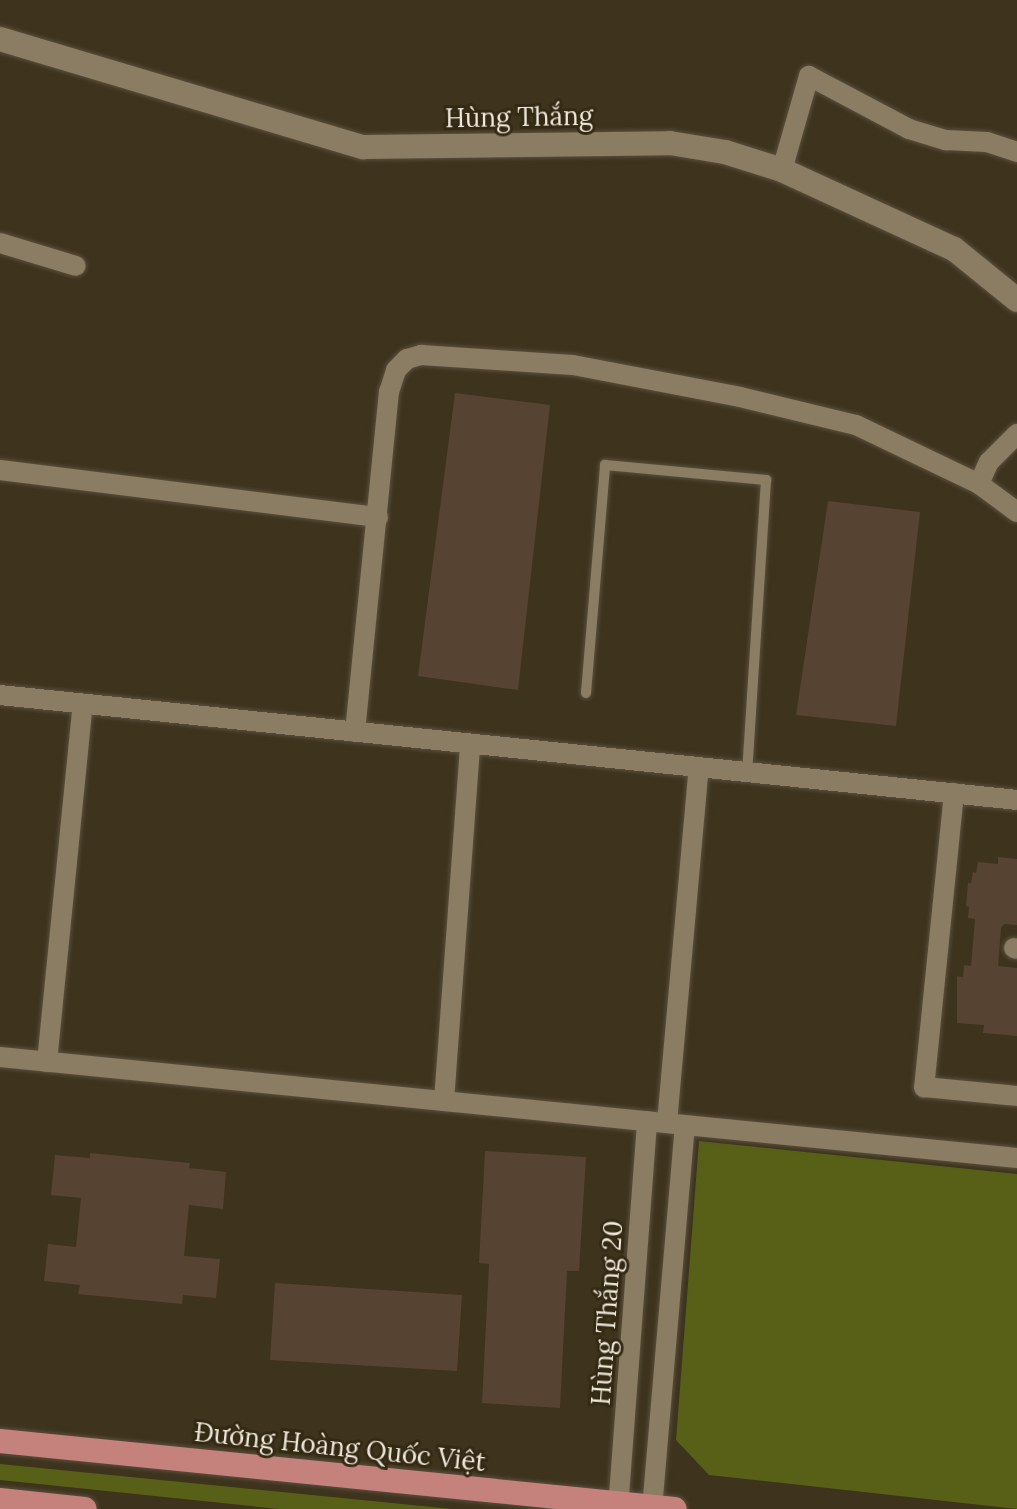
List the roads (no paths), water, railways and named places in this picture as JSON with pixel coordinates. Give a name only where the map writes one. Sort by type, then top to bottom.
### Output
[{"type":"main road","name":"Đường Hoàng Quốc Việt","points":[[0,1441],[660,1508]]},
{"type":"main road","points":[[0,1500],[85,1509]]},
{"type":"street","name":"Hùng Thắng","points":[[0,39],[363,147],[670,143],[725,152],[782,170],[954,249],[1017,300]]},
{"type":"street","points":[[782,170],[809,76],[909,129],[946,140],[987,142],[1017,152]]},
{"type":"street","points":[[0,243],[76,266]]},
{"type":"street","points":[[355,732],[390,382],[407,359],[421,355],[573,365],[740,397],[856,425],[979,484],[1017,512]]},
{"type":"street","points":[[979,484],[989,462],[1017,434]]},
{"type":"street","points":[[0,470],[378,517]]},
{"type":"street","points":[[0,695],[1017,800]]},
{"type":"street","points":[[47,1062],[83,704]]},
{"type":"street","points":[[444,1101],[470,744]]},
{"type":"street","name":"Hùng Thắng 20","points":[[619,1506],[666,1123],[699,767]]},
{"type":"street","points":[[954,793],[924,1087],[1017,1096]]},
{"type":"street","points":[[0,1057],[1017,1158]]},
{"type":"street","points":[[660,1508],[666,1123]]},
{"type":"lane","points":[[586,693],[605,465],[766,480],[747,772]]}]
